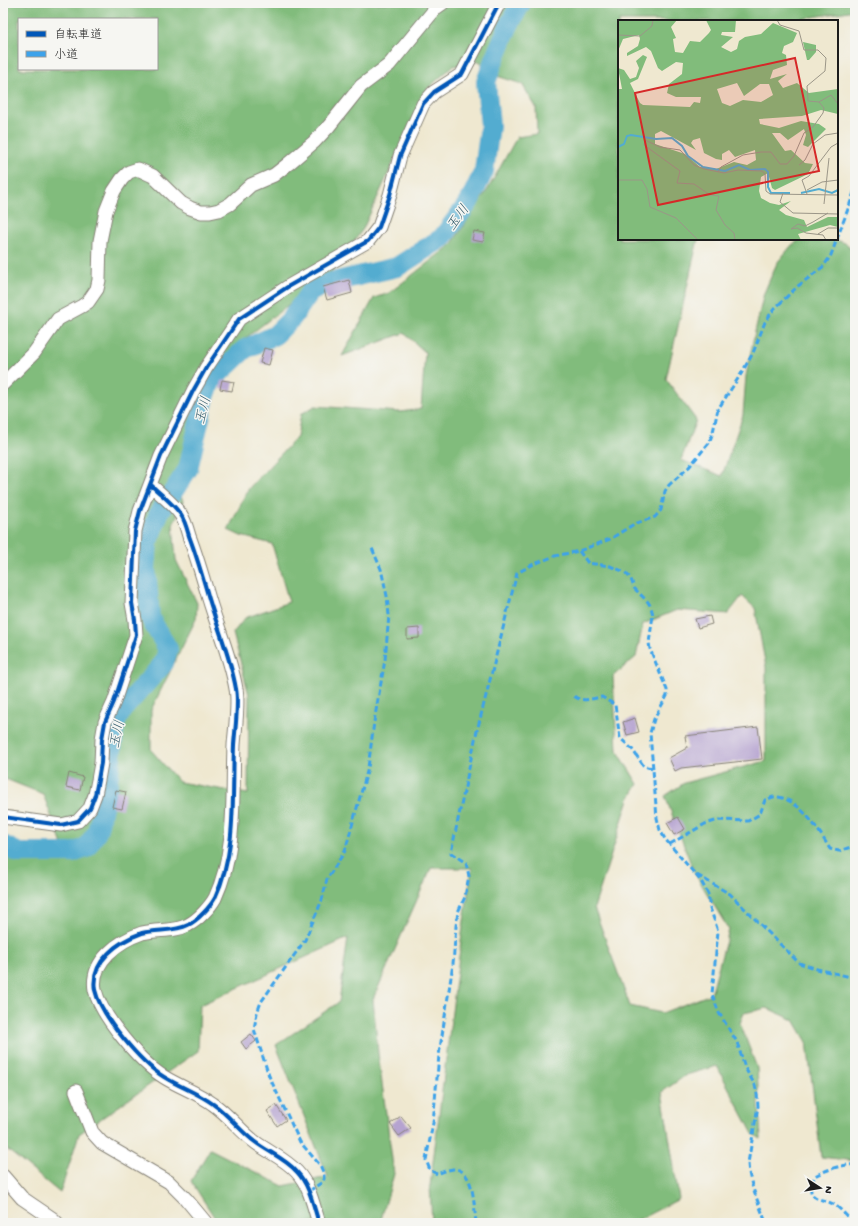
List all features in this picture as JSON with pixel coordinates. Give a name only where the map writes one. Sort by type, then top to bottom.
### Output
[{"type":"street","points":[[3,384],[34,354],[58,319],[88,302],[97,289],[99,280],[100,240],[106,211],[114,191],[129,172],[138,169],[153,176],[181,203],[190,208],[201,212],[219,210],[230,204],[251,185],[274,175],[314,142],[330,126],[361,86],[389,65],[436,8],[443,3]]},
{"type":"street","points":[[3,817],[61,825],[78,821],[90,808],[95,796],[101,764],[102,739],[106,722],[136,635],[132,603],[135,531],[140,511],[155,489],[167,444],[193,391],[206,368],[235,324],[265,301],[289,286],[368,241],[378,227],[390,195],[400,156],[423,104],[434,92],[462,74],[499,3]]},
{"type":"street","points":[[155,489],[174,506],[182,517],[195,554],[237,692],[231,833],[228,859],[214,900],[204,912],[190,924],[179,928],[142,934],[115,947],[103,959],[98,968],[95,990],[101,1005],[110,1020],[140,1057],[151,1068],[164,1077],[216,1106],[252,1140],[289,1164],[298,1172],[309,1191],[319,1223]]},
{"type":"street","points":[[76,1091],[92,1132],[102,1143],[169,1182],[186,1199],[206,1223]]},
{"type":"street","points":[[3,1176],[22,1198],[57,1223]]},
{"type":"green space","points":[[3,3],[855,3],[855,10],[795,20],[618,20],[618,240],[698,240],[666,379],[696,420],[681,460],[722,476],[743,415],[746,376],[764,293],[777,263],[792,245],[800,240],[835,240],[845,243],[855,252],[855,1161],[821,1157],[807,1042],[794,1020],[767,1008],[744,1013],[740,1023],[757,1068],[761,1139],[753,1134],[717,1066],[686,1075],[662,1092],[679,1199],[632,1223],[432,1223],[430,1186],[461,941],[472,868],[431,868],[373,999],[378,1053],[394,1174],[380,1223],[218,1223],[191,1181],[210,1149],[283,1186],[328,1177],[276,1045],[339,1002],[348,938],[200,1005],[198,1051],[79,1134],[60,1193],[3,1146],[3,856],[34,858],[66,855],[43,794],[3,778]],"holes":[[[479,61],[497,76],[522,84],[536,107],[537,134],[517,137],[488,189],[451,245],[389,293],[374,298],[342,356],[404,333],[425,352],[421,409],[400,412],[315,406],[301,414],[297,437],[249,488],[228,530],[241,536],[272,544],[289,602],[245,618],[233,633],[249,695],[248,794],[179,782],[151,750],[151,710],[196,619],[197,603],[176,560],[173,525],[183,501],[175,478],[214,365],[247,337],[333,270],[363,229],[427,89],[453,66]],[[742,596],[755,608],[766,667],[766,761],[684,783],[665,796],[694,872],[729,930],[711,994],[662,1013],[630,1006],[594,908],[629,799],[638,784],[617,750],[613,676],[636,657],[643,624],[677,610],[728,614]]]},
{"type":"building","points":[[474,231],[485,233],[483,242],[472,240]]},
{"type":"building","points":[[349,280],[352,293],[327,300],[323,287]]},
{"type":"building","points":[[264,348],[273,350],[269,365],[260,363]]},
{"type":"building","points":[[222,380],[234,382],[232,391],[220,389]]},
{"type":"building","points":[[710,616],[712,624],[698,628],[695,619]]},
{"type":"building","points":[[419,628],[419,638],[407,639],[407,629]]},
{"type":"building","points":[[635,718],[639,732],[627,735],[623,722]]},
{"type":"building","points":[[758,727],[762,759],[681,768],[675,771],[669,758],[687,748],[685,736]]},
{"type":"building","points":[[69,773],[83,777],[80,790],[66,787]]},
{"type":"building","points":[[116,790],[126,792],[122,809],[112,807]]},
{"type":"building","points":[[678,817],[685,829],[674,835],[667,823]]},
{"type":"building","points":[[251,1034],[256,1041],[246,1049],[241,1042]]},
{"type":"building","points":[[276,1105],[286,1120],[277,1126],[267,1111]]},
{"type":"building","points":[[401,1116],[411,1128],[399,1136],[390,1124]]},
{"type":"waterway","name":"玉川","points":[[3,845],[19,853],[72,853],[86,848],[97,832],[107,791],[115,724],[122,710],[164,663],[168,649],[150,618],[146,568],[148,541],[159,513],[188,469],[205,397],[211,381],[245,349],[275,335],[292,318],[310,292],[328,283],[397,267],[442,238],[469,202],[484,171],[490,126],[486,82],[508,27],[521,3]]},
{"type":"marked path","points":[[838,236],[855,190]]},
{"type":"marked path","points":[[476,1223],[474,1199],[466,1175],[460,1170],[453,1169],[437,1174],[430,1170],[426,1160],[433,1123],[439,1055],[453,964],[458,912],[465,897],[469,876],[466,863],[451,853],[476,735],[517,573],[534,564],[555,556],[579,551],[610,539],[634,524],[655,517],[661,510],[665,491],[669,485],[689,467],[709,443],[718,409],[753,353],[765,322],[774,309],[798,286],[824,266],[831,255],[837,240]]},
{"type":"marked path","points":[[309,1191],[321,1183],[324,1179],[324,1174],[320,1165],[300,1142],[269,1076],[254,1029],[261,1002],[305,940],[322,900],[327,879],[345,851],[368,768],[374,722],[385,660],[389,615],[387,596],[381,569],[371,546]]},
{"type":"marked path","points":[[579,551],[588,563],[610,566],[625,572],[631,579],[634,588],[651,607],[653,615],[649,643],[650,649],[667,690],[667,696],[654,719],[650,733],[657,818],[660,830],[665,839],[701,881],[709,896],[709,905],[718,931],[712,994],[719,1013],[737,1042],[745,1068],[755,1085],[758,1106],[748,1163],[752,1186],[766,1223]]},
{"type":"marked path","points":[[574,696],[584,700],[602,697],[615,705],[620,738],[632,749],[643,765],[654,768]]},
{"type":"marked path","points":[[670,844],[705,824],[719,820],[748,821],[760,814],[765,800],[776,797],[793,803],[801,810],[814,825],[830,849],[839,851],[851,847],[855,849]]},
{"type":"marked path","points":[[697,875],[730,894],[799,963],[855,978]]},
{"type":"marked path","points":[[854,1223],[835,1205],[815,1197],[811,1190],[815,1176],[834,1168],[846,1165],[855,1165]]},
{"type":"cycle path","points":[[3,817],[61,825],[78,821],[90,808],[95,795],[101,763],[102,739],[105,722],[114,702],[136,635],[132,603],[135,531],[140,511],[161,456],[193,391],[206,368],[239,319],[289,286],[368,241],[379,227],[390,195],[400,156],[423,104],[434,92],[462,74],[499,3]]},
{"type":"cycle path","points":[[151,485],[174,507],[184,520],[228,655],[234,678],[237,695],[237,709],[230,842],[222,880],[215,898],[200,917],[183,927],[172,930],[142,933],[124,941],[102,961],[97,970],[95,990],[105,1013],[113,1025],[144,1061],[164,1077],[213,1104],[260,1146],[293,1167],[305,1183],[319,1223]]}]
